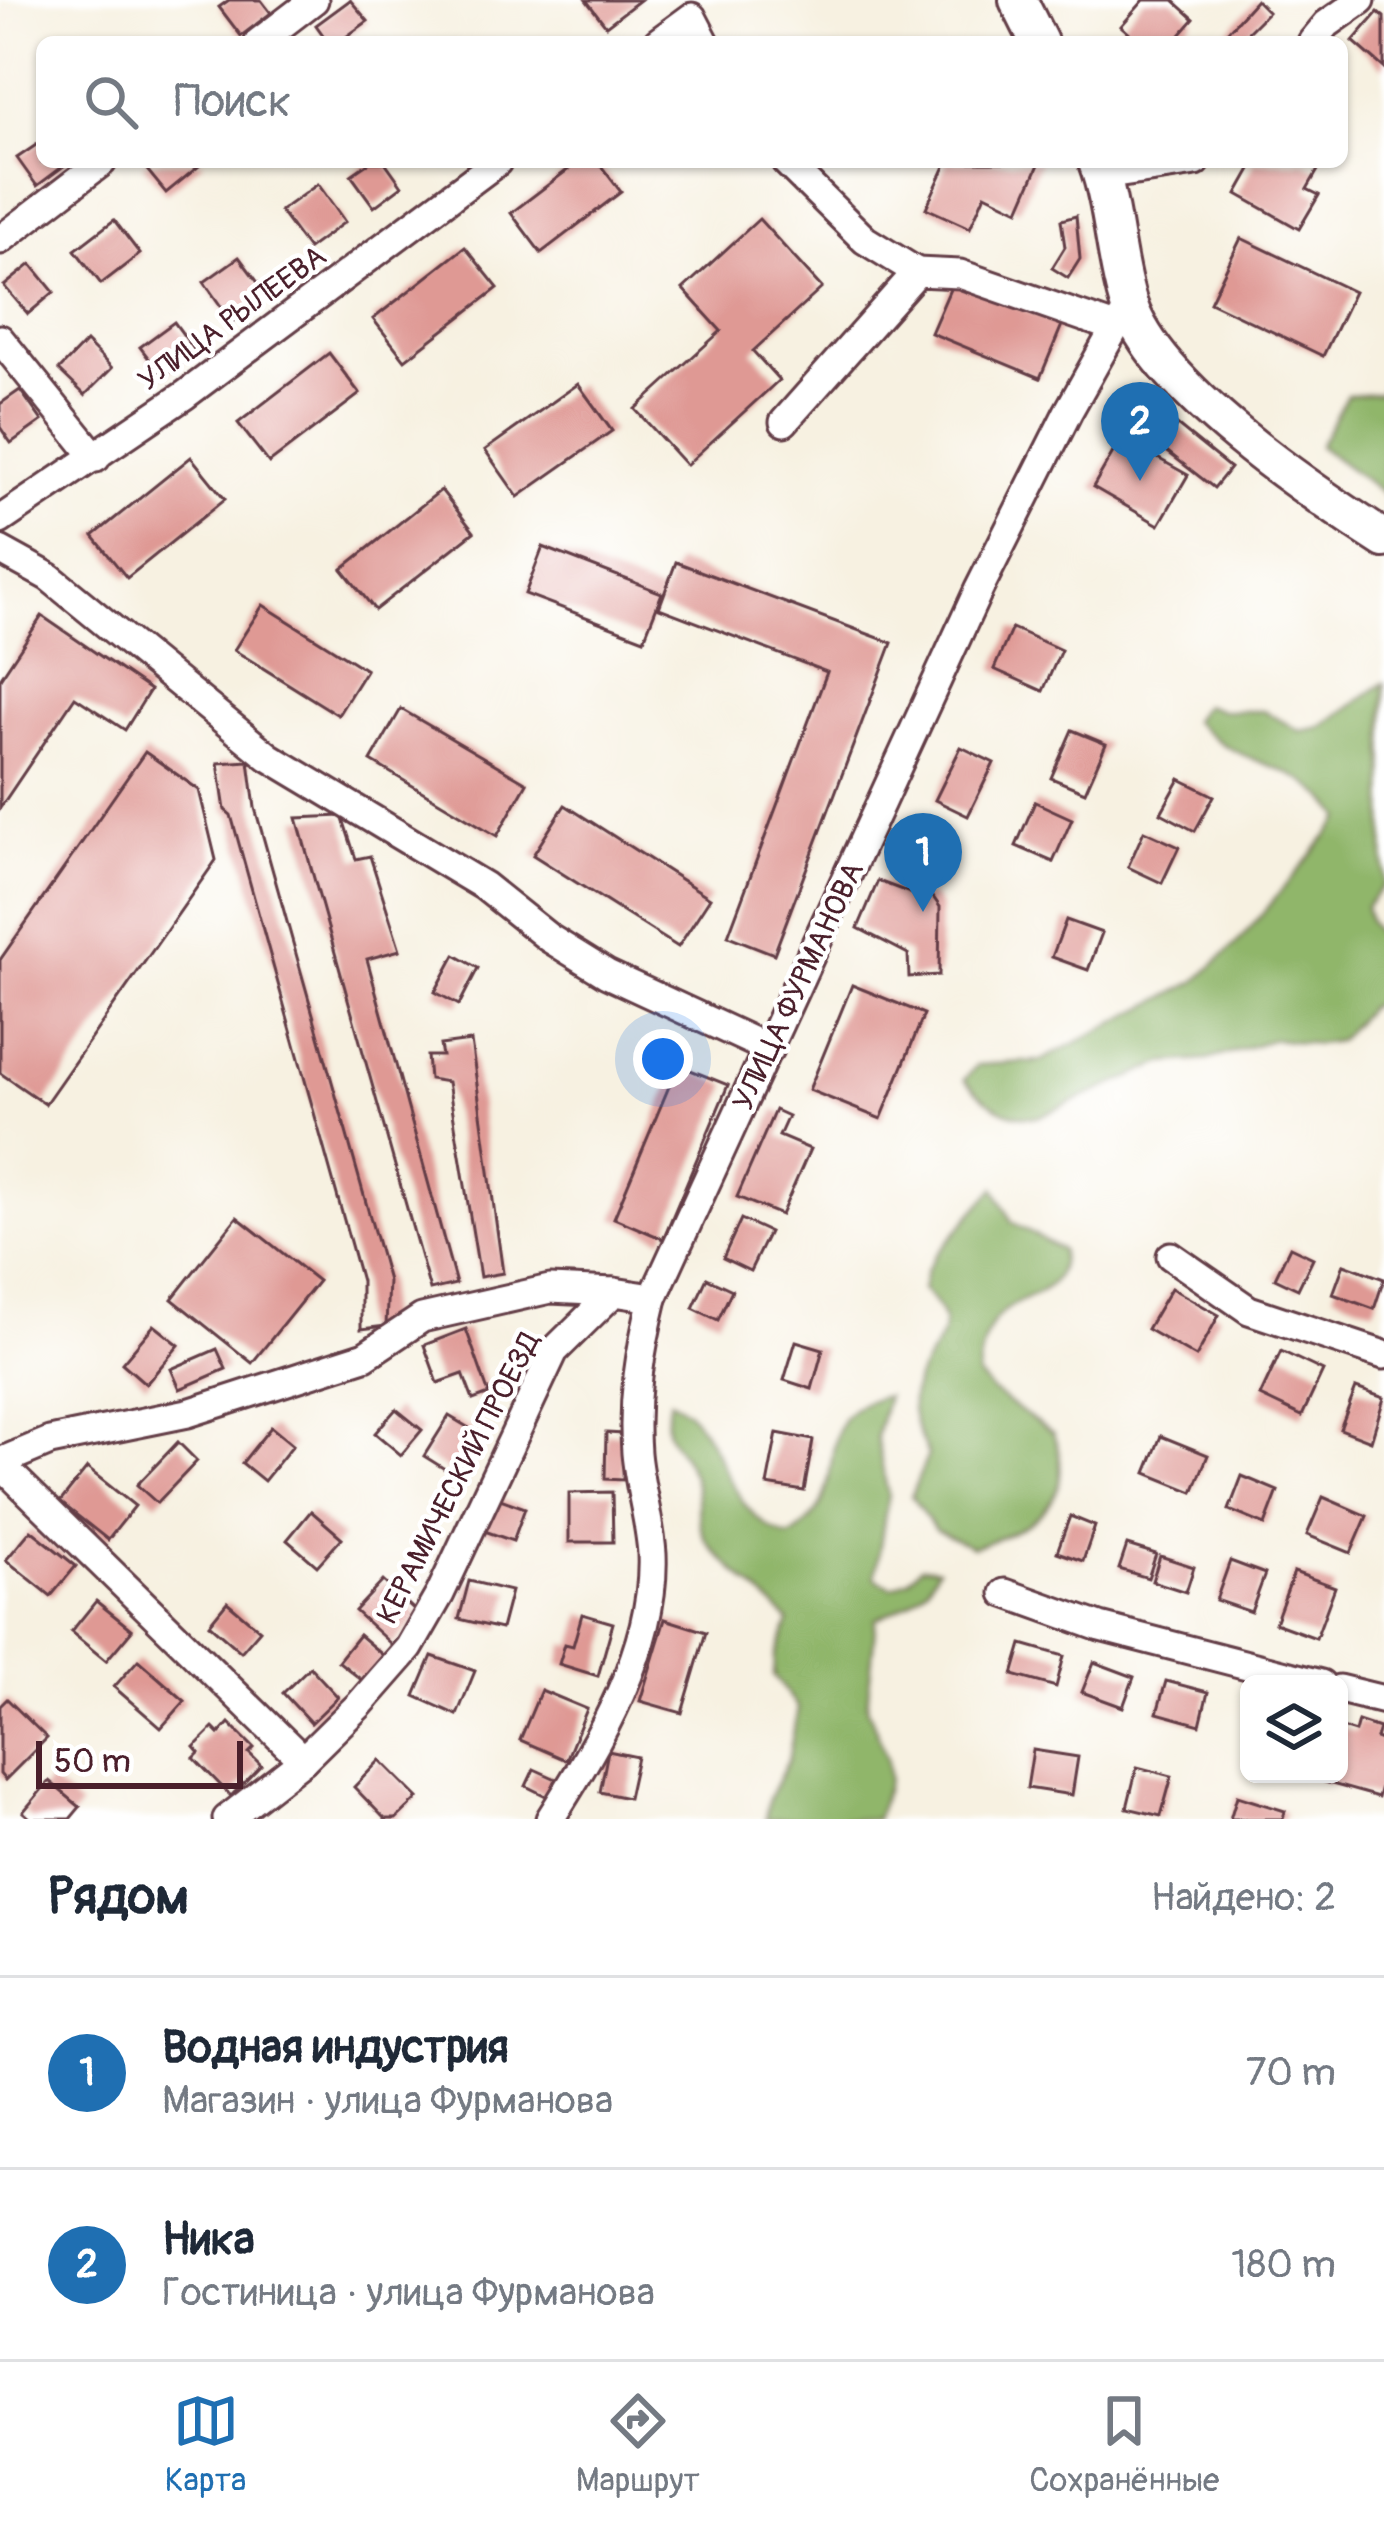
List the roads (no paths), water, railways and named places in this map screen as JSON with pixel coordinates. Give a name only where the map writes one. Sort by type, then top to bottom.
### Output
[{"type":"street","points":[[267,36],[314,0]]},
{"type":"street","points":[[1018,0],[1037,36]]},
{"type":"street","points":[[1317,36],[1361,0]]},
{"type":"street","points":[[669,36],[699,20]]},
{"type":"street","points":[[0,240],[94,168]]},
{"type":"street","name":"УЛИЦА РЫЛЕЕВА","points":[[0,520],[96,458],[489,168]]},
{"type":"street","points":[[792,168],[865,240],[917,272],[960,274],[1122,318],[1198,398],[1267,455],[1384,539]]},
{"type":"street","points":[[1099,169],[1122,318]]},
{"type":"street","points":[[784,422],[917,272]]},
{"type":"street","name":"УЛИЦА ФУРМАНОВА","points":[[550,1819],[622,1689],[649,1593],[652,1555],[637,1457],[635,1404],[637,1365],[653,1298],[979,589],[1122,318]]},
{"type":"street","points":[[0,339],[96,458]]},
{"type":"street","points":[[0,550],[49,577],[269,757],[484,886],[549,938],[607,974],[769,1049]]},
{"type":"street","points":[[1172,1256],[1249,1310],[1384,1355]]},
{"type":"street","points":[[303,1760],[0,1463],[50,1441],[188,1413],[365,1356],[422,1318],[550,1289],[653,1298]]},
{"type":"street","name":"КЕРАМИЧЕСКИЙ ПРОЕЗД","points":[[227,1819],[303,1760],[409,1648],[440,1594],[554,1351],[614,1292]]},
{"type":"street","points":[[1005,1593],[1100,1628],[1285,1675]]},
{"type":"street","points":[[1348,1691],[1384,1700]]},
{"type":"place","name":"Ника","points":[[1140,481]]},
{"type":"place","name":"Водная индустрия","points":[[923,912]]}]
